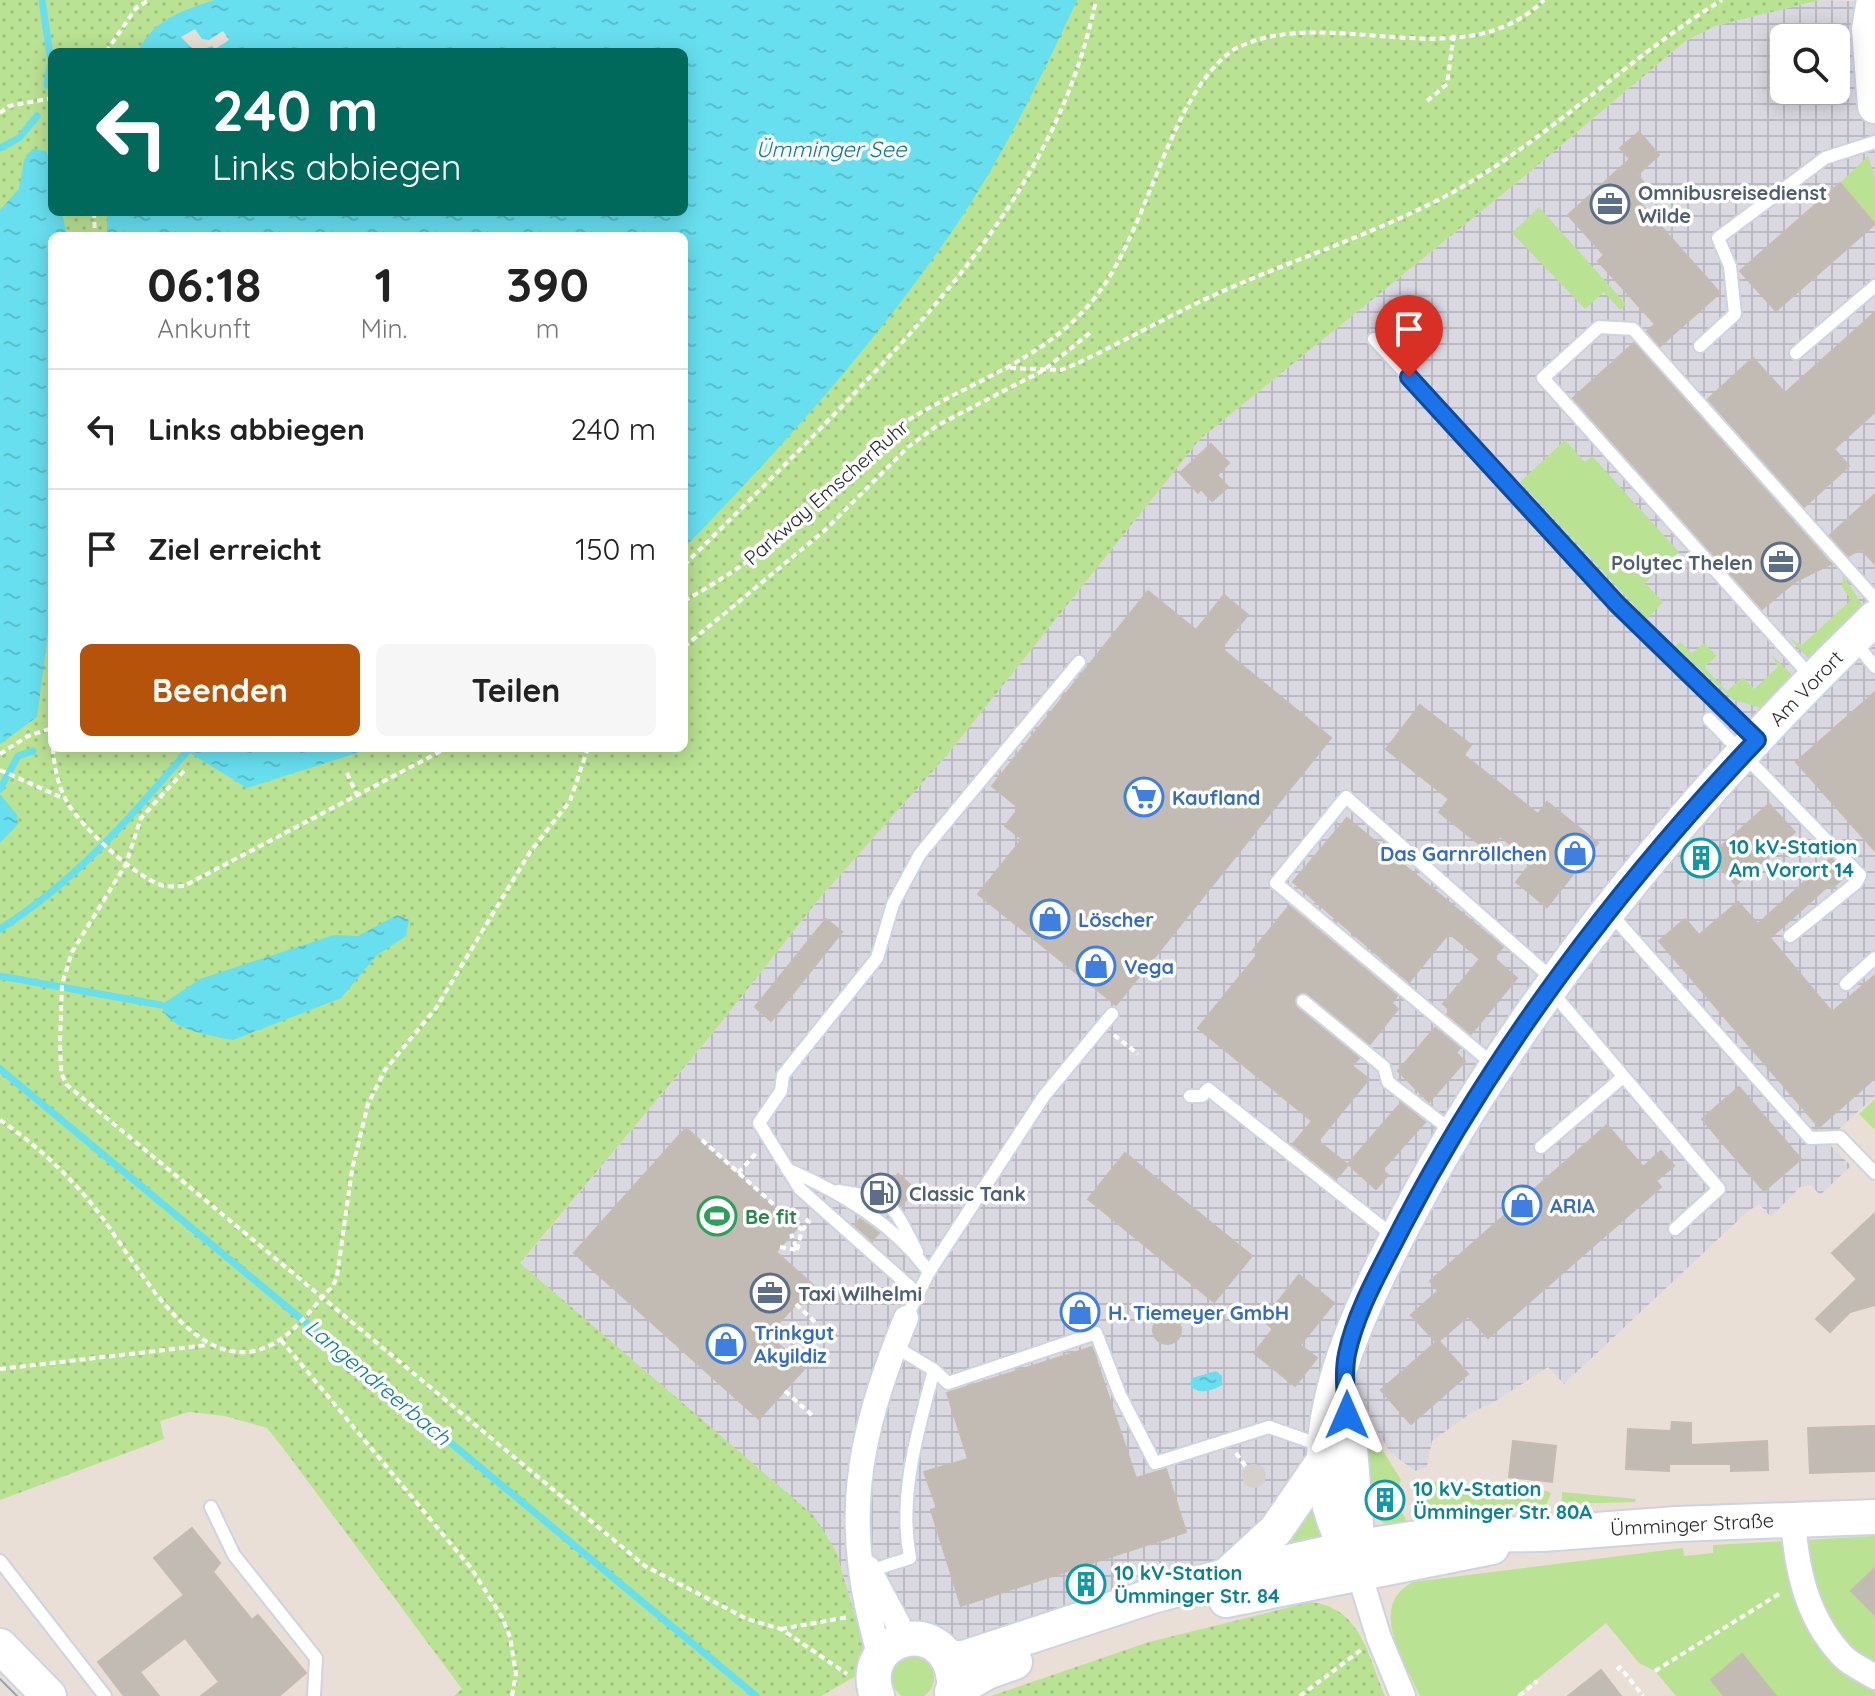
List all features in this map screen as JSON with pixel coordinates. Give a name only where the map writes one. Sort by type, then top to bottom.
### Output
[{"type":"street","points":[[1874,0],[1869,29],[1875,106]]},
{"type":"street","name":"Am Vorort","points":[[1354,1556],[1332,1451],[1346,1357],[1355,1328],[1432,1169],[1496,1067],[1554,986],[1676,830],[1751,746],[1864,629]]},
{"type":"street","points":[[906,1318],[873,1406],[860,1461],[856,1502],[860,1552],[867,1579],[874,1675],[927,1640],[949,1658]]},
{"type":"street","name":"Am Vorort","points":[[1226,1576],[1276,1530],[1332,1451]]},
{"type":"street","name":"Ümminger Straße","points":[[951,1694],[954,1681],[949,1658],[964,1658],[1128,1603],[1226,1576],[1354,1556],[1437,1535],[1543,1534],[1875,1517]]},
{"type":"street","name":"Ümminger Straße","points":[[1793,1519],[1794,1556],[1812,1610],[1840,1654],[1875,1677]]},
{"type":"street","points":[[1354,1556],[1379,1638],[1403,1696]]},
{"type":"street","name":"Ümminger Straße","points":[[951,1694],[987,1672],[1124,1624],[1245,1595],[1354,1556]]},
{"type":"street","points":[[0,1646],[49,1696]]},
{"type":"lane","points":[[1700,346],[1735,314],[1730,266],[1718,238],[1825,158],[1875,142]]},
{"type":"lane","points":[[1796,353],[1875,286]]},
{"type":"lane","points":[[1815,680],[1543,378],[1599,327],[1633,329],[1875,599]]},
{"type":"lane","points":[[1374,339],[1751,746],[1860,875],[1856,883],[1790,936]]},
{"type":"lane","points":[[1864,629],[1875,667]]},
{"type":"lane","points":[[917,1293],[800,1189],[759,1123],[781,1091],[783,1075],[877,958],[893,904],[920,854],[1079,662]]},
{"type":"lane","points":[[1709,719],[1751,746]]},
{"type":"lane","points":[[1496,1067],[1276,883],[1346,797],[1554,986],[1623,1077],[1719,1189],[1675,1229]]},
{"type":"lane","points":[[1610,913],[1810,1138],[1840,1137],[1875,1173]]},
{"type":"lane","points":[[1846,984],[1875,958]]},
{"type":"lane","points":[[1303,1001],[1384,1067],[1388,1082],[1456,1134]]},
{"type":"lane","points":[[906,1318],[929,1272],[1044,1096],[1112,1014]]},
{"type":"lane","points":[[1541,1147],[1623,1077]]},
{"type":"lane","points":[[1190,1096],[1202,1096],[1208,1089],[1396,1239]]},
{"type":"lane","points":[[787,1169],[835,1190],[875,1218],[929,1272]]},
{"type":"lane","points":[[835,1190],[879,1197],[896,1212],[920,1260]]},
{"type":"lane","points":[[894,1346],[934,1370],[948,1383],[1096,1333],[1120,1395],[1155,1463],[1269,1427],[1332,1451]]},
{"type":"lane","points":[[867,1579],[882,1567],[910,1558],[903,1522],[918,1430],[934,1370]]},
{"type":"lane","points":[[211,1507],[234,1555],[316,1658],[314,1696]]},
{"type":"lane","points":[[0,1561],[105,1696]]},
{"type":"path","points":[[109,48],[136,8],[149,0]]},
{"type":"path","points":[[688,561],[907,338],[999,226],[1049,137],[1073,83],[1088,42],[1096,0]]},
{"type":"path","name":"Parkway EmscherRuhr","points":[[688,598],[779,539],[856,459],[910,417],[1009,368],[1045,346],[1078,318],[1127,249],[1196,88],[1235,48],[1265,34],[1300,25],[1404,35],[1504,27],[1522,19],[1544,0]]},
{"type":"path","points":[[1009,368],[1061,370],[1236,285],[1360,235],[1452,192],[1521,149],[1667,34],[1722,0]]},
{"type":"path","points":[[1427,101],[1447,84],[1454,33]]},
{"type":"path","points":[[0,113],[9,106],[48,99]]},
{"type":"path","points":[[688,644],[824,531],[908,447],[938,425],[1044,370],[1091,332]]},
{"type":"path","points":[[0,754],[28,736],[48,729]]},
{"type":"path","points":[[53,752],[54,766],[65,800]]},
{"type":"path","points":[[0,770],[65,800],[126,864],[164,886],[184,886],[439,752]]},
{"type":"path","points":[[0,1369],[211,1345],[252,1351],[281,1340],[292,1331],[337,1276],[347,1201],[368,1104],[385,1070],[436,1008],[530,852],[570,801],[587,752]]},
{"type":"path","points":[[184,771],[141,818],[126,864],[72,952],[62,984],[60,1042],[63,1079],[645,1566],[747,1619],[781,1629],[874,1675]]},
{"type":"path","points":[[347,773],[357,795]]},
{"type":"path","points":[[1102,1026],[1138,1054]]},
{"type":"path","points":[[0,1120],[93,1205],[166,1304],[198,1338],[211,1345]]},
{"type":"path","points":[[738,1173],[769,1139]]},
{"type":"path","points":[[702,1140],[802,1230]]},
{"type":"path","points":[[797,1250],[802,1230],[809,1222],[800,1213]]},
{"type":"path","points":[[791,1234],[797,1250]]},
{"type":"path","points":[[780,1247],[797,1250]]},
{"type":"path","points":[[796,1304],[817,1324]]},
{"type":"path","points":[[281,1340],[471,1568],[502,1617],[510,1637],[516,1674],[512,1696]]},
{"type":"path","points":[[785,1391],[814,1417]]},
{"type":"path","points":[[1655,1671],[1801,1580]]},
{"type":"path","points":[[781,1629],[855,1617]]},
{"type":"path","points":[[1300,1696],[1379,1638]]},
{"type":"path","points":[[1617,1670],[1620,1667],[1643,1696]]},
{"type":"path","points":[[1519,1696],[1537,1681]]},
{"type":"shaded area","points":[[1820,0],[1875,2],[1875,1096],[1826,1141],[1851,1166],[1820,1195],[1811,1185],[1800,1187],[1771,1217],[1759,1204],[1747,1212],[1564,1384],[1548,1367],[1491,1404],[1472,1412],[1432,1441],[1427,1467],[1415,1471],[1390,1452],[1372,1422],[1363,1397],[1358,1398],[1305,1477],[1220,1563],[963,1649],[906,1624],[864,1647],[836,1551],[520,1264],[712,1034],[818,900],[947,755],[1200,439],[1526,175],[1684,42],[1715,26]]},
{"type":"shaded area","points":[[1254,1464],[1263,1467],[1266,1476],[1263,1485],[1254,1488],[1245,1485],[1242,1476],[1245,1467]]},
{"type":"green space","points":[[0,0],[1820,0],[1715,26],[1684,42],[1526,175],[1200,439],[947,755],[818,900],[712,1034],[520,1263],[814,1516],[836,1551],[864,1647],[856,1676],[821,1696],[454,1696],[462,1689],[267,1428],[225,1416],[189,1412],[160,1421],[164,1439],[0,1500]]},
{"type":"green space","points":[[1868,156],[1875,177],[1875,222],[1840,183]]},
{"type":"green space","points":[[1539,207],[1626,304],[1620,310],[1604,292],[1585,309],[1512,233]]},
{"type":"green space","points":[[1565,440],[1585,462],[1592,456],[1679,552],[1645,583],[1663,602],[1647,619],[1520,482]]},
{"type":"green space","points":[[1843,575],[1863,606],[1810,660],[1789,638],[1802,645],[1851,600],[1842,587]]},
{"type":"green space","points":[[1680,642],[1692,653],[1704,643],[1717,656],[1704,667],[1727,691],[1743,677],[1754,689],[1778,667],[1771,654],[1794,677],[1762,708],[1733,700],[1675,646]]},
{"type":"green space","points":[[1875,1099],[1875,1130],[1859,1114]]},
{"type":"green space","points":[[1363,1419],[1401,1480],[1395,1498],[1379,1499],[1380,1505],[1366,1506]]},
{"type":"green space","points":[[1422,1481],[1551,1493],[1546,1506],[1512,1508],[1509,1515],[1419,1526],[1415,1505]]},
{"type":"green space","points":[[1562,1492],[1636,1499],[1635,1502],[1562,1504]]},
{"type":"green space","points":[[1315,1494],[1324,1541],[1269,1548]]},
{"type":"green space","points":[[1400,1510],[1407,1527],[1389,1526],[1370,1514]]},
{"type":"green space","points":[[1875,1536],[1875,1696],[1676,1696],[1655,1671],[1639,1663],[1606,1623],[1516,1696],[1420,1696],[1393,1635],[1392,1605],[1399,1592],[1413,1582],[1683,1548],[1684,1556],[1713,1553],[1713,1545]]},
{"type":"green space","points":[[1311,1602],[1328,1606],[1352,1624],[1367,1650],[1385,1696],[991,1696],[1149,1642]]},
{"type":"green space","points":[[905,1658],[921,1658],[933,1670],[933,1686],[922,1697],[904,1697],[893,1686],[893,1670]]},
{"type":"water","name":"Ümminger See","points":[[214,0],[1077,0],[1006,142],[957,224],[926,268],[828,392],[688,544],[688,232],[107,232],[107,216],[688,216],[688,48],[140,48],[160,24]]},
{"type":"water","points":[[32,149],[46,151],[48,216],[63,216],[66,232],[48,232],[48,633],[37,717],[0,744],[0,210],[19,189],[24,160]]},
{"type":"water","points":[[188,752],[360,752],[247,788]]},
{"type":"water","points":[[0,794],[17,815],[18,824],[0,843]]},
{"type":"water","points":[[397,915],[409,920],[406,936],[377,955],[341,998],[233,1040],[181,1026],[165,1014],[161,1005],[200,979],[334,935],[358,936]]},
{"type":"water","points":[[1216,1371],[1222,1376],[1222,1385],[1218,1387],[1200,1391],[1190,1384],[1192,1378]]},
{"type":"pier","points":[[195,29],[202,39],[209,40],[223,31],[229,40],[217,48],[192,48],[181,37]]},
{"type":"building","points":[[1639,132],[1659,155],[1637,175],[1653,193],[1641,204],[1720,293],[1660,346],[1647,331],[1655,324],[1598,261],[1604,255],[1568,215],[1630,159],[1620,148]]},
{"type":"building","points":[[1840,183],[1875,224],[1776,311],[1740,271]]},
{"type":"building","points":[[1875,312],[1875,412],[1834,449],[1849,466],[1804,507],[1708,399],[1753,358],[1785,393]]},
{"type":"building","points":[[1634,343],[1831,564],[1796,581],[1762,609],[1573,398]]},
{"type":"building","points":[[1211,444],[1229,463],[1217,475],[1228,487],[1212,501],[1201,489],[1198,493],[1180,473]]},
{"type":"building","points":[[1875,494],[1875,564],[1861,549],[1848,556],[1830,535]]},
{"type":"building","name":"Kaufland","points":[[1148,591],[1196,630],[1224,595],[1248,615],[1221,648],[1331,738],[1116,1005],[978,894],[1022,839],[1005,826],[1019,808],[992,786]]},
{"type":"building","points":[[1875,692],[1875,851],[1796,762]]},
{"type":"building","points":[[1420,705],[1471,745],[1464,755],[1538,814],[1547,802],[1598,843],[1547,907],[1516,882],[1532,862],[1500,836],[1488,851],[1439,812],[1449,799],[1386,749]]},
{"type":"building","points":[[1769,804],[1795,832],[1736,885],[1710,856]]},
{"type":"building","points":[[1347,818],[1503,947],[1494,958],[1517,978],[1471,1034],[1447,1014],[1450,1010],[1443,1004],[1480,959],[1449,933],[1409,982],[1293,882]]},
{"type":"building","points":[[1831,858],[1847,875],[1832,888],[1829,885],[1770,938],[1832,1012],[1875,975],[1875,1078],[1819,1127],[1659,941],[1685,919],[1699,935],[1738,902],[1758,924]]},
{"type":"building","points":[[1289,906],[1397,996],[1392,1003],[1398,1009],[1370,1044],[1308,994],[1301,992],[1294,999],[1297,1008],[1359,1058],[1352,1066],[1369,1079],[1318,1141],[1348,1165],[1336,1179],[1293,1144],[1312,1121],[1198,1028],[1258,954],[1253,950]]},
{"type":"building","points":[[826,919],[842,932],[771,1021],[755,1007]]},
{"type":"building","points":[[1435,1028],[1460,1048],[1456,1053],[1465,1061],[1429,1102],[1398,1071]]},
{"type":"building","points":[[1739,1087],[1801,1159],[1764,1191],[1702,1119]]},
{"type":"building","points":[[1401,1103],[1425,1122],[1382,1170],[1388,1175],[1376,1189],[1348,1164]]},
{"type":"building","points":[[1607,1125],[1643,1167],[1661,1151],[1674,1166],[1656,1181],[1661,1187],[1488,1338],[1468,1316],[1439,1341],[1468,1374],[1411,1424],[1381,1390],[1436,1342],[1411,1315],[1438,1291],[1430,1281]]},
{"type":"building","points":[[686,1128],[797,1228],[776,1252],[813,1285],[768,1335],[805,1368],[759,1419],[574,1253]]},
{"type":"building","points":[[1125,1153],[1252,1256],[1214,1302],[1088,1199]]},
{"type":"building","points":[[898,1174],[915,1189],[901,1206],[883,1192]]},
{"type":"building","points":[[1875,1213],[1875,1305],[1850,1312],[1830,1332],[1816,1319],[1857,1279],[1832,1253]]},
{"type":"building","points":[[860,1219],[879,1233],[872,1241],[855,1225]]},
{"type":"building","points":[[1299,1275],[1334,1303],[1300,1345],[1317,1358],[1295,1386],[1254,1353],[1273,1329],[1263,1320]]},
{"type":"building","points":[[1167,1316],[1177,1320],[1181,1330],[1177,1340],[1167,1344],[1157,1340],[1153,1330],[1157,1320]]},
{"type":"building","points":[[1092,1347],[1136,1478],[1166,1469],[1186,1532],[961,1606],[931,1510],[937,1508],[924,1472],[968,1459],[947,1393]]},
{"type":"building","points":[[1672,1422],[1691,1423],[1691,1445],[1767,1441],[1768,1470],[1731,1471],[1731,1464],[1669,1464],[1669,1471],[1626,1469],[1628,1429],[1671,1431]]},
{"type":"building","points":[[1875,1426],[1875,1471],[1810,1473],[1808,1428]]},
{"type":"building","points":[[1513,1441],[1556,1446],[1552,1482],[1509,1477]]},
{"type":"building","points":[[192,1528],[220,1563],[213,1572],[252,1620],[258,1615],[306,1673],[279,1696],[201,1696],[219,1682],[185,1638],[140,1672],[159,1696],[124,1696],[98,1662],[184,1595],[154,1558]]},
{"type":"building","points":[[1875,1568],[1875,1615],[1851,1591]]},
{"type":"building","points":[[1742,1654],[1776,1696],[1724,1696],[1711,1680]]},
{"type":"building","points":[[1601,1670],[1621,1696],[1568,1696]]},
{"type":"waterway","points":[[42,0],[49,48]]},
{"type":"waterway","points":[[47,85],[48,79]]},
{"type":"waterway","points":[[0,148],[19,138],[37,116]]},
{"type":"waterway","points":[[0,789],[18,756],[33,751]]},
{"type":"waterway","points":[[0,929],[78,869],[186,752]]},
{"type":"waterway","points":[[0,976],[161,1005]]},
{"type":"waterway","name":"Langendreerbach","points":[[0,1069],[756,1696]]},
{"type":"tram line","points":[[0,1679],[17,1696]]},
{"type":"place","name":"Omnibusreisedienst Wilde","points":[[1610,204]]},
{"type":"place","name":"Polytec Thelen","points":[[1781,562]]},
{"type":"place","name":"Kaufland","points":[[1144,797]]},
{"type":"place","name":"Das Garnröllchen","points":[[1575,853]]},
{"type":"place","name":"10 kV-Station Am Vorort 14","points":[[1701,858]]},
{"type":"place","name":"Löscher","points":[[1050,919]]},
{"type":"place","name":"Vega","points":[[1096,966]]},
{"type":"place","name":"Classic Tank","points":[[881,1193]]},
{"type":"place","name":"ARIA","points":[[1522,1205]]},
{"type":"place","name":"Be fit","points":[[717,1216]]},
{"type":"place","name":"Taxi Wilhelmi","points":[[770,1293]]},
{"type":"place","name":"H. Tiemeyer GmbH","points":[[1080,1312]]},
{"type":"place","name":"Trinkgut Akyildiz","points":[[726,1344]]},
{"type":"place","name":"10 kV-Station Ümminger Str. 80A","points":[[1385,1500]]},
{"type":"place","name":"10 kV-Station Ümminger Str. 84","points":[[1086,1584]]},
{"type":"route","points":[[1347,1415],[1346,1357],[1355,1328],[1378,1275],[1432,1169],[1496,1067],[1574,959],[1676,830],[1757,740],[1617,604],[1409,377]]}]
